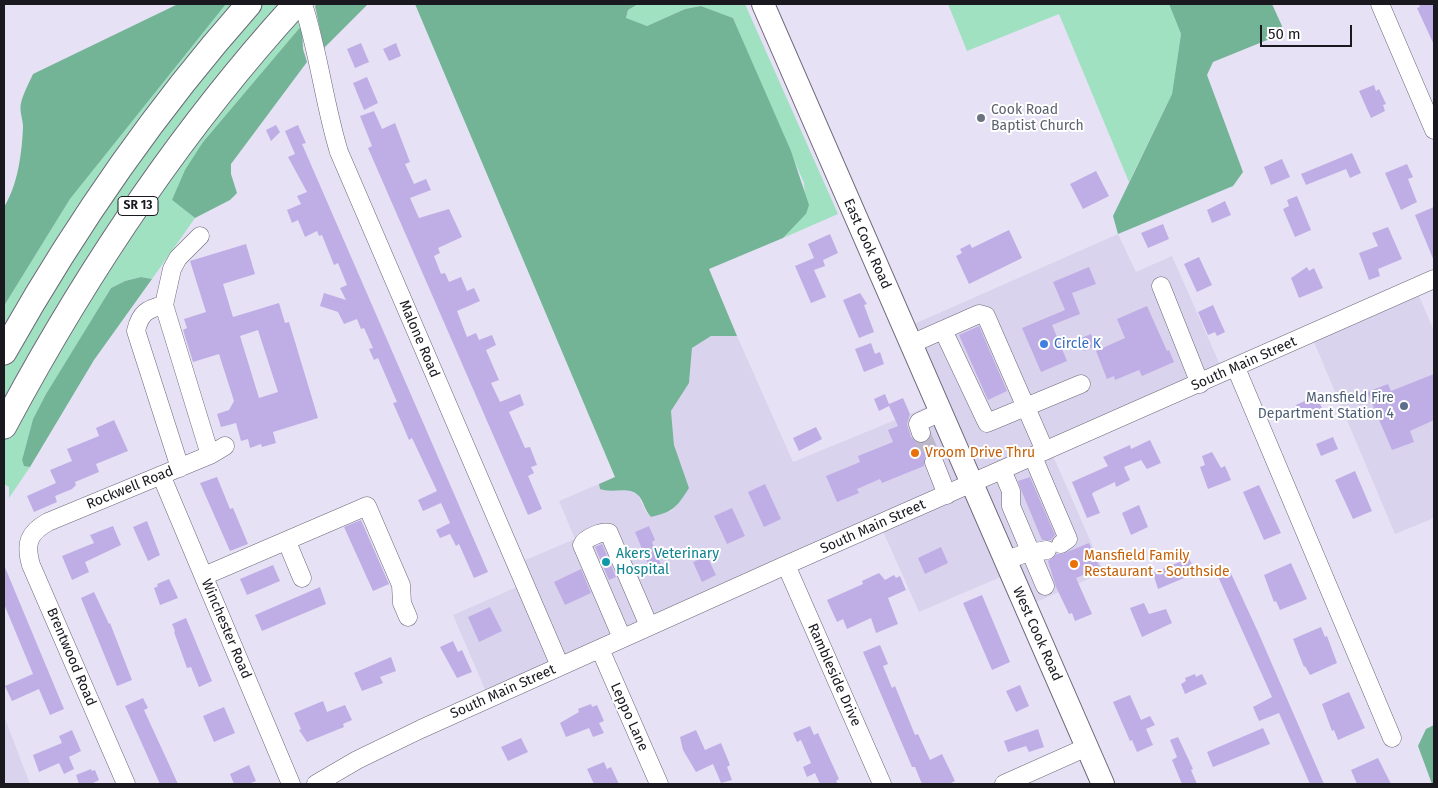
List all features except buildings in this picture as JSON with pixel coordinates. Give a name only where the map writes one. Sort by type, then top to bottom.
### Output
[{"type":"highway","name":"SR 13","points":[[4,352],[72,239],[132,151],[190,75],[249,4]]},
{"type":"highway","name":"SR 13","points":[[4,426],[72,307],[134,212],[220,96],[296,4]]},
{"type":"main road","name":"East Cook Road","points":[[763,4],[971,484]]},
{"type":"main road","name":"West Cook Road","points":[[971,484],[1103,784]]},
{"type":"street","name":"Malone Road","points":[[303,4],[316,46],[327,109],[339,152],[560,666]]},
{"type":"street","points":[[1380,4],[1434,130]]},
{"type":"street","points":[[200,236],[178,258],[172,269],[164,306],[210,455]]},
{"type":"street","name":"South Main Street","points":[[316,784],[377,750],[560,666],[1434,279]]},
{"type":"street","points":[[1161,286],[1200,384]]},
{"type":"street","points":[[164,306],[149,309],[142,314],[136,331],[180,468]]},
{"type":"street","points":[[911,344],[979,314],[986,316],[1026,407],[1039,454],[1068,539],[1046,549],[1005,561]]},
{"type":"street","points":[[943,330],[984,422],[989,424],[1080,384]]},
{"type":"street","points":[[1236,368],[1392,738]]},
{"type":"street","points":[[921,433],[918,424],[941,412]]},
{"type":"street","name":"Rockwell Road","points":[[35,530],[48,522],[210,455],[225,446]]},
{"type":"street","points":[[934,462],[947,494]]},
{"type":"street","points":[[1002,470],[1011,491],[1011,506],[1046,549],[1045,586]]},
{"type":"street","name":"Winchester Road","points":[[161,475],[291,784]]},
{"type":"street","points":[[204,576],[287,542],[366,506],[401,585],[402,603],[408,617]]},
{"type":"street","name":"Brentwood Road","points":[[35,530],[28,544],[32,565],[126,784]]},
{"type":"street","points":[[622,638],[582,545],[584,541],[605,532],[609,533],[649,626]]},
{"type":"street","points":[[287,542],[302,578]]},
{"type":"street","name":"Rambleside Drive","points":[[786,565],[882,784]]},
{"type":"street","name":"Leppo Lane","points":[[600,649],[659,784]]},
{"type":"street","points":[[1004,784],[1087,747]]},
{"type":"shaded area","points":[[1118,234],[1136,272],[1172,256],[1224,374],[1050,449],[1104,572],[1025,607],[1010,573],[919,612],[882,529],[490,701],[453,615],[517,587],[509,567],[575,539],[559,501],[599,484],[604,490],[628,490],[638,495],[646,512],[651,517],[671,511],[689,488],[674,445],[671,411],[689,383],[692,348],[711,336],[737,336],[793,462],[927,407],[896,332]]},
{"type":"shaded area","points":[[1419,296],[1434,331],[1434,518],[1395,534],[1314,342]]},
{"type":"shaded area","points":[[4,716],[30,784],[4,784]]},
{"type":"green space","points":[[178,4],[226,4],[70,199],[4,306],[4,207],[16,179],[22,147],[21,106],[23,96],[33,74]]},
{"type":"green space","points":[[226,4],[294,4],[302,25],[203,142],[172,200],[195,218],[152,279],[141,277],[125,281],[111,288],[46,394],[33,419],[22,460],[24,465],[30,467],[9,498],[9,487],[4,484],[4,306],[70,199]]},
{"type":"green space","points":[[317,4],[368,4],[324,48],[315,6]]},
{"type":"green space","points":[[415,4],[638,4],[628,10],[626,18],[647,26],[685,9],[701,6],[733,18],[791,151],[809,205],[806,214],[783,238],[709,269],[737,336],[711,336],[692,348],[689,383],[671,411],[674,445],[689,488],[678,504],[670,511],[651,517],[641,498],[635,493],[625,490],[610,491],[600,489],[599,484],[615,477]]},
{"type":"green space","points":[[638,4],[745,4],[838,214],[783,238],[806,214],[804,183],[733,18],[701,6],[685,9],[647,26],[626,19],[628,10]]},
{"type":"green space","points":[[948,4],[1169,4],[1181,34],[1172,94],[1129,182],[1059,14],[967,51]]},
{"type":"green space","points":[[1169,4],[1272,4],[1282,26],[1277,36],[1213,62],[1207,75],[1243,172],[1233,186],[1118,234],[1113,216],[1172,94],[1181,34]]},
{"type":"green space","points":[[302,25],[303,49],[307,62],[231,164],[231,174],[237,193],[230,200],[195,218],[172,200],[185,170],[203,142]]},
{"type":"green space","points":[[141,277],[152,279],[94,360],[30,467],[24,466],[22,460],[33,419],[46,394],[111,288],[125,281]]},
{"type":"green space","points":[[1434,725],[1434,784],[1432,784],[1418,746],[1426,729]]},
{"type":"tunnel","points":[[921,433],[934,462]]},
{"type":"place","name":"Cook Road Baptist Church","points":[[981,118]]},
{"type":"place","name":"Circle K","points":[[1044,344]]},
{"type":"place","name":"Mansfield Fire Department Station 4","points":[[1404,406]]},
{"type":"place","name":"Vroom Drive Thru","points":[[915,453]]},
{"type":"place","name":"Akers Veterinary Hospital","points":[[606,562]]},
{"type":"place","name":"Mansfield Family Restaurant - Southside","points":[[1074,564]]}]
